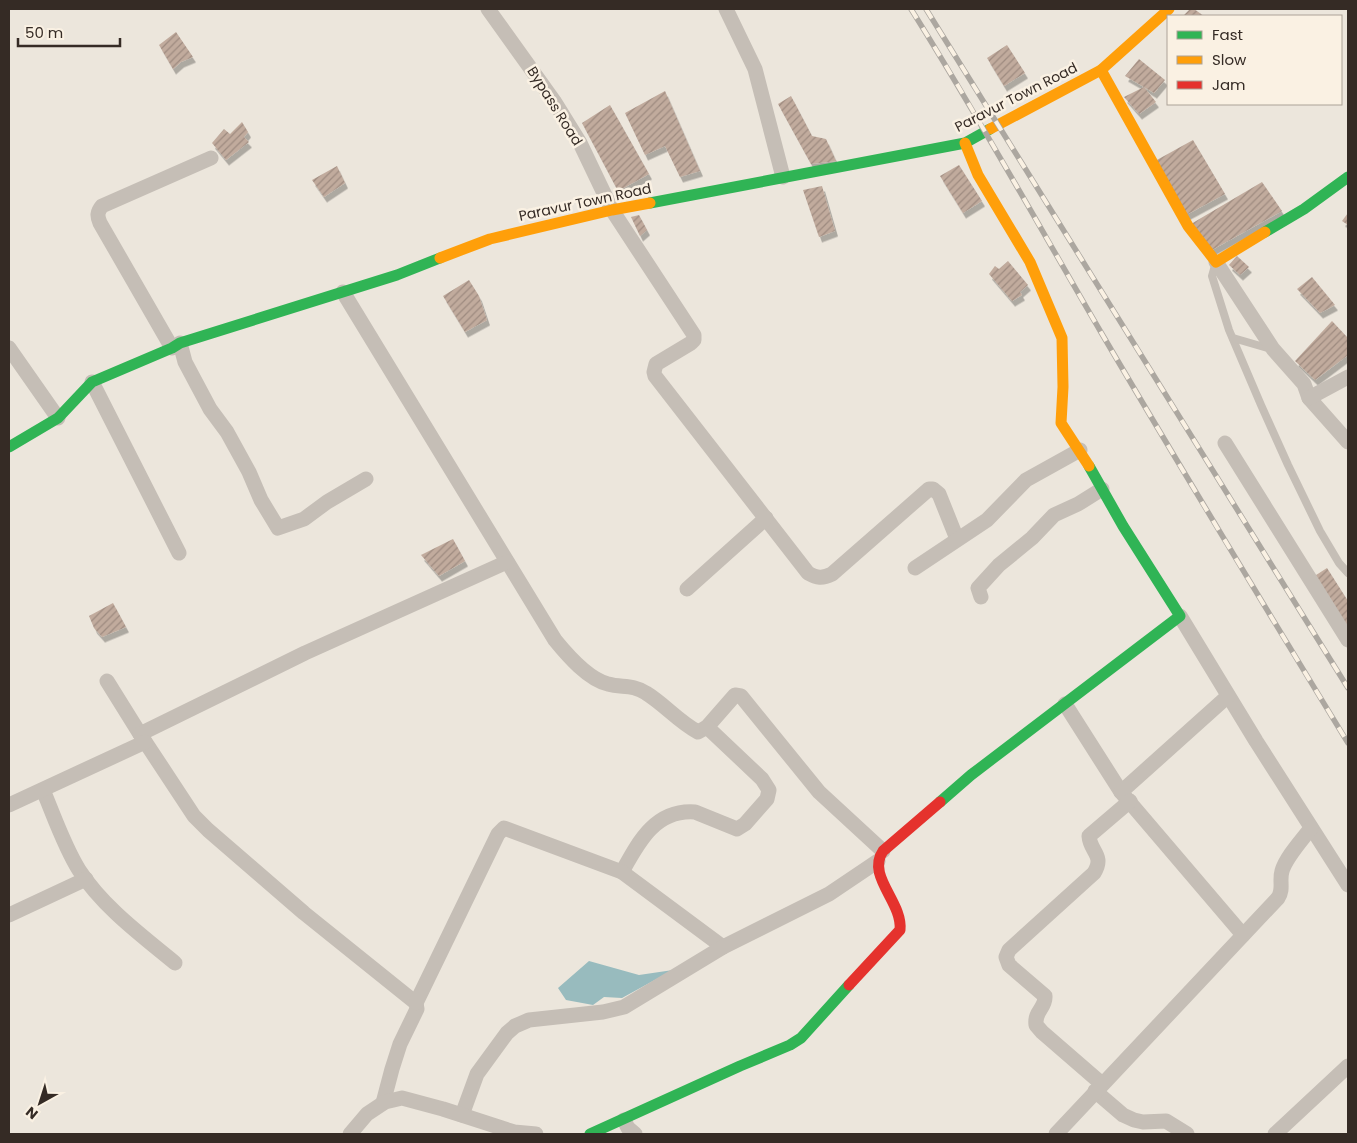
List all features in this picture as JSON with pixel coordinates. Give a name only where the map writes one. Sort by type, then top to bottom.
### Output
[{"type":"street","name":"Bypass Road","points":[[488,9],[526,59],[575,135],[612,210],[694,335],[694,340],[691,343],[656,364],[654,372],[656,376],[766,518]]},
{"type":"street","points":[[726,9],[755,69],[783,177]]},
{"type":"street","name":"Paravur Town Road","points":[[9,447],[58,418],[92,382],[176,346],[397,275],[490,238],[612,210],[965,143],[1101,70],[1167,9]]},
{"type":"street","points":[[1101,70],[1188,226],[1216,262],[1273,349],[1304,384],[1309,398],[1348,442]]},
{"type":"street","points":[[965,143],[978,175],[1030,262],[1062,338],[1063,387],[1061,423],[1080,450],[1123,526],[1228,696],[1348,885]]},
{"type":"street","points":[[210,158],[102,206],[98,217],[100,223],[176,346],[210,410],[227,432],[249,472],[261,500],[278,528],[304,519],[326,502],[366,479]]},
{"type":"street","points":[[1216,262],[1304,209],[1348,176]]},
{"type":"street","points":[[343,292],[555,640],[576,664],[598,680],[608,684],[628,686],[647,694],[698,732],[707,727],[735,696],[741,696],[819,792],[880,856],[879,871],[899,913],[902,926],[900,930],[801,1038],[790,1045],[590,1134]]},
{"type":"street","points":[[9,348],[58,418]]},
{"type":"street","points":[[1309,398],[1348,377]]},
{"type":"street","points":[[92,382],[179,553]]},
{"type":"street","points":[[1225,443],[1348,640]]},
{"type":"street","points":[[915,568],[987,520],[1026,480],[1080,450]]},
{"type":"street","points":[[687,589],[766,518],[808,572],[819,578],[825,578],[832,574],[929,488],[939,494],[957,539]]},
{"type":"street","points":[[981,597],[978,588],[999,565],[1032,538],[1054,515],[1078,504],[1102,488]]},
{"type":"street","points":[[9,805],[43,790],[305,653],[507,562]]},
{"type":"street","points":[[462,1115],[478,1074],[496,1046],[515,1026],[529,1020],[603,1012],[624,1007],[723,947],[829,894],[880,856],[971,775],[1180,616]]},
{"type":"street","points":[[107,681],[194,816],[304,913],[416,1003]]},
{"type":"street","points":[[1187,1134],[1166,1121],[1134,1120],[1123,1115],[1036,1025],[1036,1015],[1046,1000],[1045,996],[1009,966],[1006,957],[1008,950],[1094,873],[1099,860],[1098,855],[1090,844],[1089,836],[1126,796],[1228,696]]},
{"type":"street","points":[[1065,704],[1126,796],[1243,935]]},
{"type":"street","points":[[622,872],[639,841],[648,830],[674,814],[688,811],[695,812],[737,829],[768,799],[769,790],[762,779],[707,727]]},
{"type":"street","points":[[43,790],[73,858],[86,879],[122,919],[175,964]]},
{"type":"street","points":[[383,1104],[392,1068],[400,1044],[415,1014],[416,1003],[498,834],[504,828],[622,872],[723,947]]},
{"type":"street","points":[[1056,1134],[1278,898],[1282,892],[1281,873],[1284,864],[1311,828]]},
{"type":"street","points":[[9,915],[86,879]]},
{"type":"street","points":[[1275,1134],[1348,1066]]},
{"type":"street","points":[[350,1134],[367,1114],[383,1104],[402,1098],[514,1132],[536,1134]]},
{"type":"street","points":[[624,1120],[628,1128],[635,1134]]},
{"type":"lane","points":[[1216,262],[1212,276],[1232,338],[1288,465],[1320,531],[1348,573]]},
{"type":"lane","points":[[1232,338],[1273,349]]},
{"type":"water","points":[[589,961],[639,975],[673,970],[622,998],[604,997],[593,1005],[566,1000],[558,988]]},
{"type":"building","points":[[1190,9],[1194,9],[1203,15],[1184,15]]},
{"type":"building","points":[[176,32],[193,57],[181,62],[173,69],[159,45]]},
{"type":"building","points":[[1007,45],[1025,73],[1004,86],[987,58]]},
{"type":"building","points":[[1139,59],[1165,80],[1154,93],[1125,76]]},
{"type":"building","points":[[1144,87],[1156,102],[1139,114],[1124,97]]},
{"type":"building","points":[[665,91],[700,171],[680,177],[665,146],[645,155],[625,113]]},
{"type":"building","points":[[791,96],[812,136],[826,139],[836,161],[811,164],[778,104]]},
{"type":"building","points":[[610,105],[649,174],[618,191],[582,123]]},
{"type":"building","points":[[242,122],[248,132],[244,137],[249,142],[226,160],[212,143],[224,129],[230,134]]},
{"type":"building","points":[[1193,140],[1225,194],[1186,215],[1155,161]]},
{"type":"building","points":[[959,165],[982,201],[963,213],[940,176]]},
{"type":"building","points":[[337,166],[345,183],[324,197],[312,180]]},
{"type":"building","points":[[1262,182],[1282,211],[1210,251],[1191,224]]},
{"type":"building","points":[[822,186],[835,231],[819,237],[803,190]]},
{"type":"building","points":[[1348,213],[1348,225],[1342,221]]},
{"type":"building","points":[[639,215],[647,230],[640,236],[631,217]]},
{"type":"building","points":[[1237,256],[1249,267],[1240,275],[1229,265]]},
{"type":"building","points":[[1008,261],[1028,285],[1020,292],[1022,295],[1012,301],[989,274],[995,266],[999,269]]},
{"type":"building","points":[[1312,277],[1335,305],[1320,313],[1297,289]]},
{"type":"building","points":[[469,280],[479,296],[487,320],[465,332],[443,296]]},
{"type":"building","points":[[1332,321],[1348,338],[1348,355],[1315,380],[1295,361]]},
{"type":"building","points":[[453,539],[465,561],[439,576],[421,555]]},
{"type":"building","points":[[1327,568],[1348,601],[1348,632],[1313,577]]},
{"type":"building","points":[[113,603],[126,627],[102,637],[94,628],[89,616]]},
{"type":"railway","points":[[911,9],[984,130],[1163,437],[1348,743]]},
{"type":"railway","points":[[926,9],[1348,688]]},
{"type":"traffic: fast","points":[[650,203],[965,143],[990,129]]},
{"type":"traffic: fast","points":[[1265,232],[1304,209],[1348,177]]},
{"type":"traffic: fast","points":[[9,447],[58,418],[92,382],[180,343],[397,275],[440,258]]},
{"type":"traffic: fast","points":[[940,802],[971,775],[1180,616],[1123,526],[1089,466]]},
{"type":"traffic: fast","points":[[590,1134],[790,1045],[801,1038],[849,985]]},
{"type":"traffic: slow","points":[[990,129],[1101,70],[1169,9]]},
{"type":"traffic: slow","points":[[1101,70],[1188,226],[1216,262],[1265,232]]},
{"type":"traffic: slow","points":[[965,143],[978,175],[1030,262],[1062,338],[1063,387],[1061,423],[1089,466]]},
{"type":"traffic: slow","points":[[440,258],[490,239],[612,210],[650,203]]},
{"type":"traffic: jam","points":[[849,985],[900,930],[896,909],[879,870],[879,860],[883,851],[940,802]]}]
